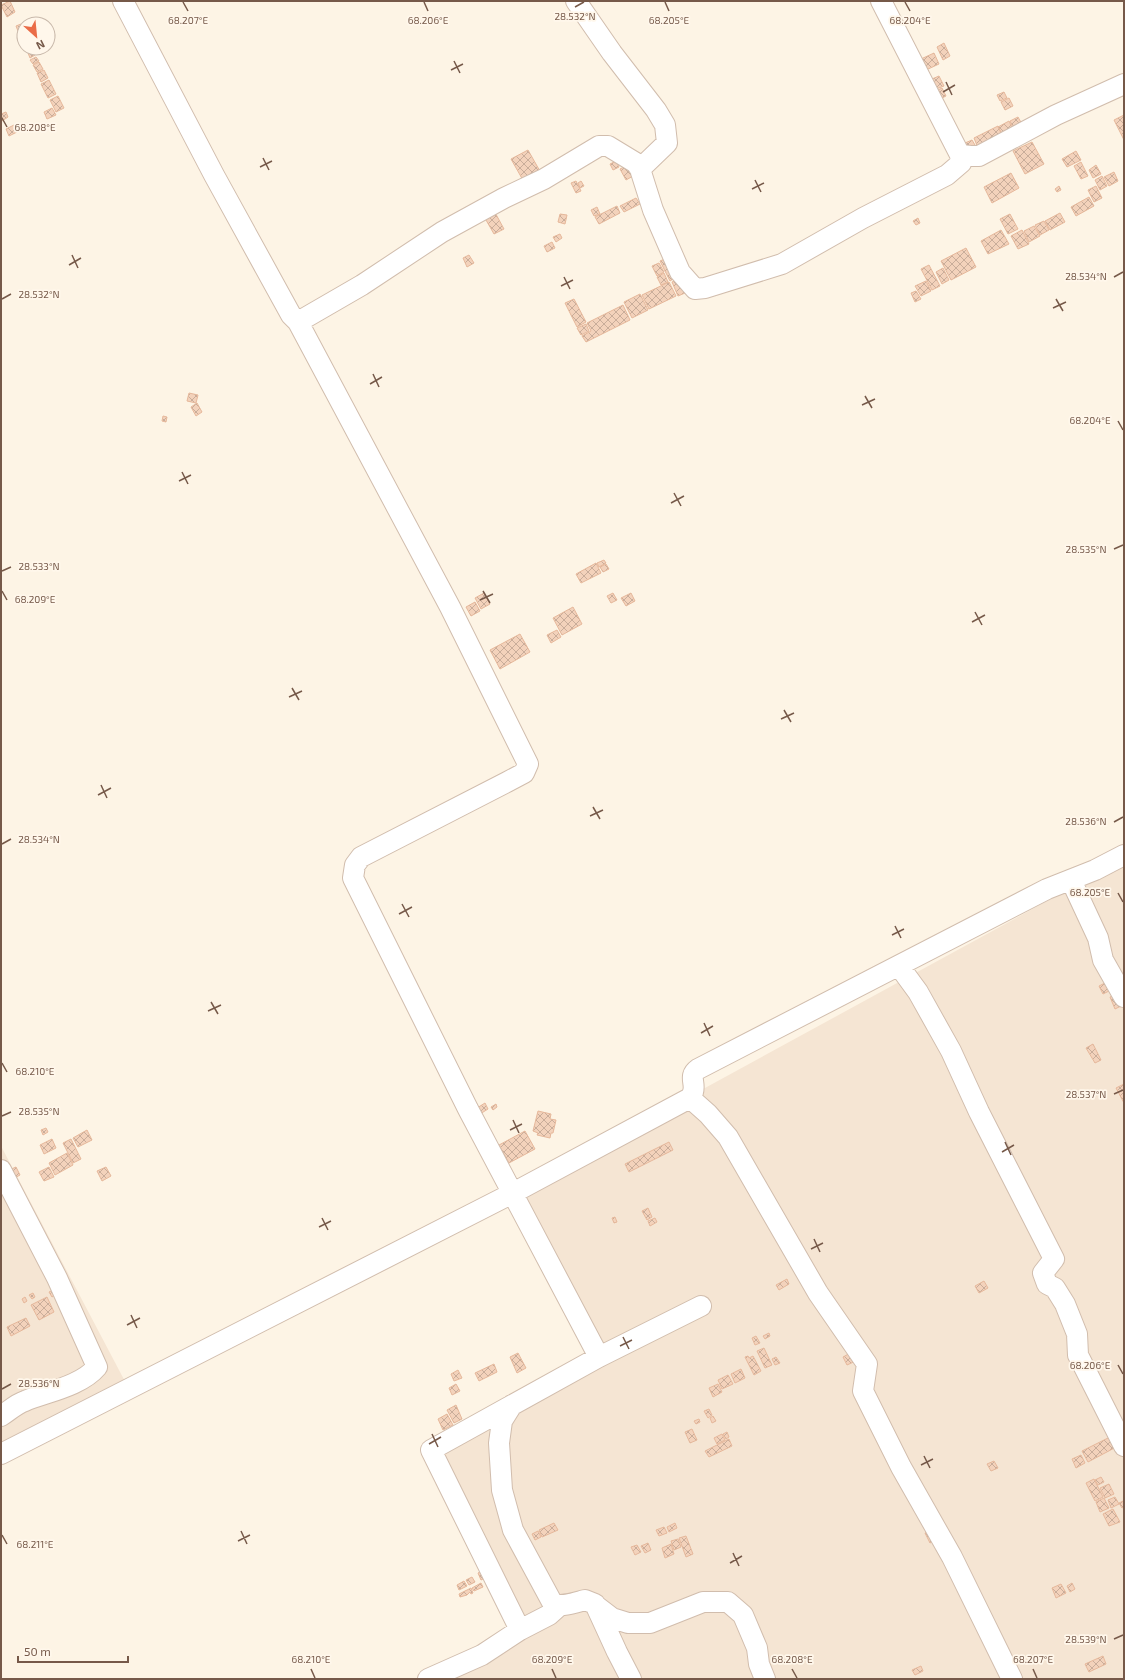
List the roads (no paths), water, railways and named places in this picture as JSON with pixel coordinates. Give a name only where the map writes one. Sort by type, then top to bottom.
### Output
[{"type":"street","points":[[123,1],[218,182],[290,315],[298,322],[450,607],[528,764],[524,773],[361,856],[355,865],[353,878],[511,1194],[599,1357]]},
{"type":"street","points":[[576,1],[612,53],[656,110],[665,125],[667,143],[640,169]]},
{"type":"street","points":[[298,322],[362,285],[442,232],[504,198],[544,179],[599,146],[608,146],[636,163],[640,169],[652,210],[680,272],[694,289],[705,288],[782,264],[863,218],[947,175],[961,163],[960,155],[881,1]]},
{"type":"street","points":[[960,155],[979,156],[1056,115],[1124,84]]},
{"type":"street","points":[[1012,1679],[952,1557],[901,1467],[863,1391],[867,1364],[818,1293],[728,1137],[708,1114],[692,1089],[694,1072],[1048,889],[1095,870],[1124,856]]},
{"type":"street","points":[[1071,880],[1098,938],[1103,960],[1124,997]]},
{"type":"street","points":[[899,966],[918,992],[951,1051],[980,1112],[1052,1254],[1054,1259],[1042,1273],[1047,1284],[1055,1288],[1065,1304],[1077,1334],[1078,1355],[1124,1446]]},
{"type":"street","points":[[1,1454],[511,1194],[692,1089]]},
{"type":"street","points":[[1,1170],[58,1278],[97,1367],[93,1371],[65,1387],[24,1401],[1,1416]]},
{"type":"street","points":[[520,1630],[432,1450],[599,1357],[701,1306]]},
{"type":"street","points":[[512,1405],[502,1421],[499,1443],[502,1490],[513,1530],[540,1583],[553,1604],[559,1606],[585,1600],[595,1604],[612,1618],[628,1623],[650,1623],[703,1602],[728,1602],[743,1615],[757,1648],[759,1664],[766,1679]]},
{"type":"street","points":[[595,1604],[631,1679]]},
{"type":"street","points":[[428,1679],[482,1654],[520,1630],[549,1615],[559,1606]]}]
